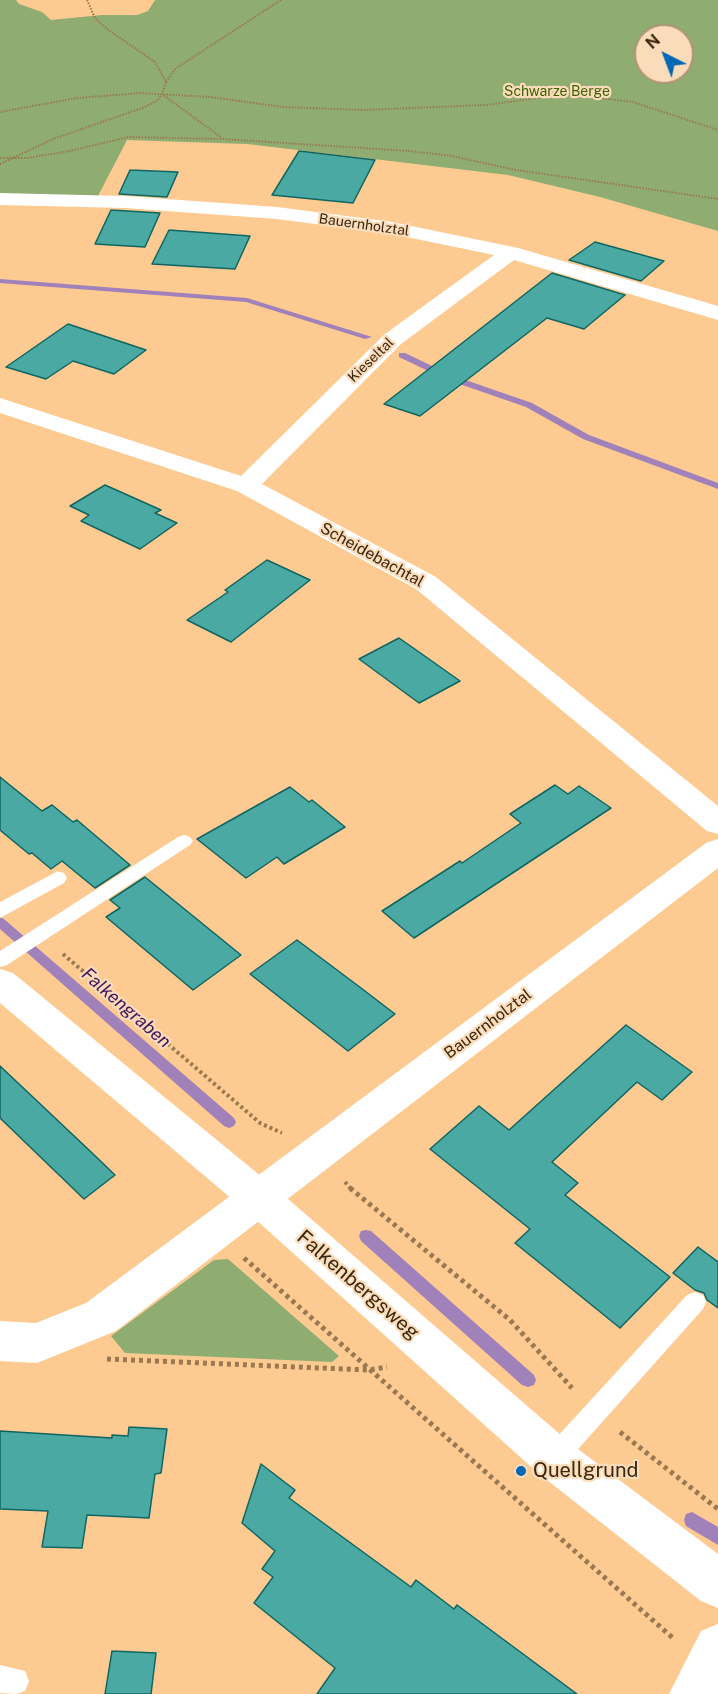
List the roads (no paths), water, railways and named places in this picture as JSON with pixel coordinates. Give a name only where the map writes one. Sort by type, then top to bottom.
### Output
[{"type":"street","name":"Bauernholztal","points":[[0,199],[125,202],[277,213],[392,228],[511,252],[718,313]]},
{"type":"street","name":"Kieseltal","points":[[246,486],[393,339],[511,252]]},
{"type":"street","name":"Scheidebachtal","points":[[0,405],[246,486],[426,583],[718,824]]},
{"type":"street","name":"Bauernholztal","points":[[0,1341],[37,1343],[101,1317],[718,851]]},
{"type":"street","name":"Falkenbergsweg","points":[[4,964],[259,1198],[554,1458],[718,1584]]},
{"type":"lane","points":[[4,964],[36,936],[184,841]]},
{"type":"lane","points":[[0,911],[58,878]]},
{"type":"lane","points":[[554,1458],[695,1302]]},
{"type":"waterway","points":[[0,281],[247,300],[368,337]]},
{"type":"waterway","points":[[402,355],[448,377],[529,405],[586,437],[718,486]]},
{"type":"waterway","name":"Falkengraben","points":[[0,922],[229,1122]]},
{"type":"waterway","name":"Falkengraben","points":[[366,1236],[528,1380]]},
{"type":"waterway","name":"Falkengraben","points":[[692,1520],[718,1537]]},
{"type":"place","name":"Quellgrund","points":[[521,1471]]},
{"type":"park label","name":"Schwarze Berge","points":[[557,92]]}]
